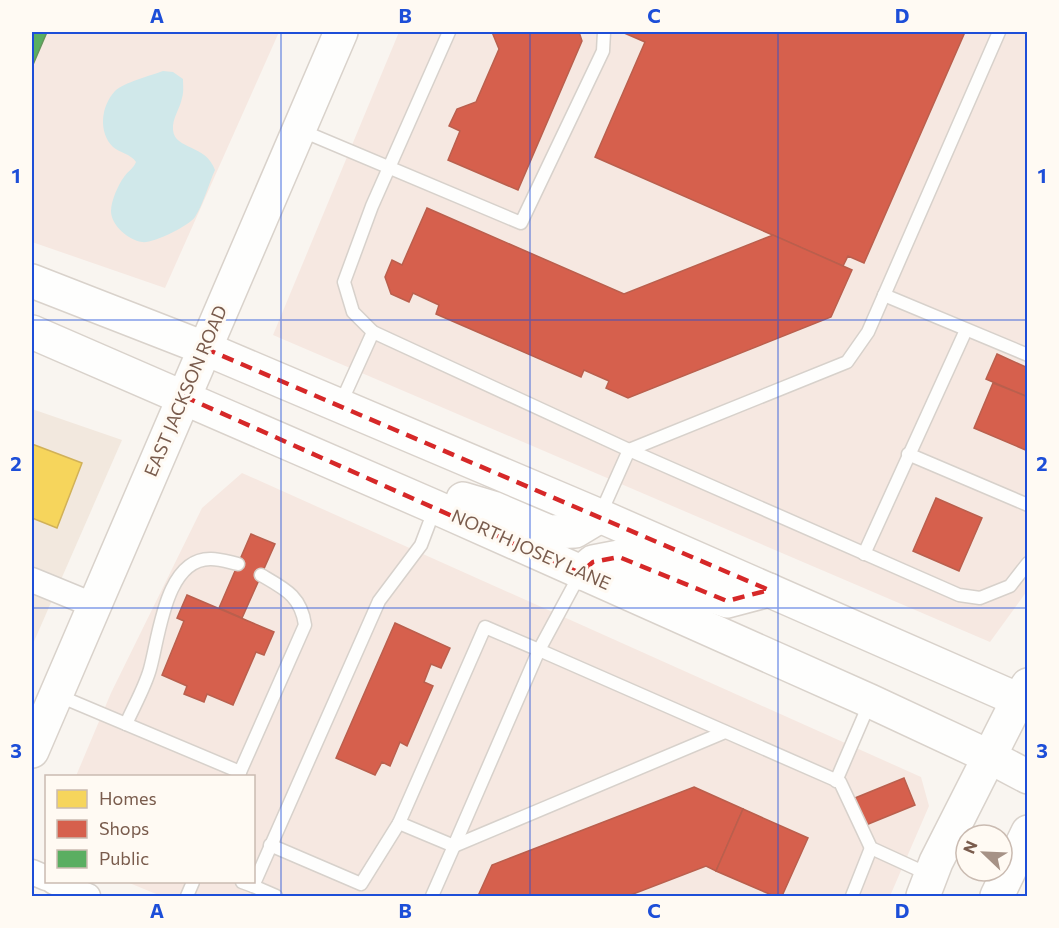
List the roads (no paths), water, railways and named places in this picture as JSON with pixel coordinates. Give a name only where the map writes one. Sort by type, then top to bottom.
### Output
[{"type":"main road","name":"EAST JACKSON ROAD","points":[[32,751],[341,32]]},
{"type":"main road","points":[[32,281],[204,348],[768,590],[1024,696],[990,757],[927,886]]},
{"type":"main road","name":"NORTH JOSEY LANE","points":[[32,332],[183,396],[870,701],[1028,777]]},
{"type":"main road","points":[[435,507],[459,498],[493,508],[549,532],[575,531],[600,516]]},
{"type":"main road","points":[[580,573],[593,562],[619,557],[678,584],[727,601],[768,590]]},
{"type":"main road","points":[[997,897],[1028,832]]},
{"type":"street","points":[[32,580],[93,605]]},
{"type":"street","points":[[56,883],[88,897]]},
{"type":"lane","points":[[449,32],[372,206],[344,282],[353,312],[373,332],[629,450],[959,595],[980,598],[1010,586],[1028,563]]},
{"type":"lane","points":[[299,130],[520,223],[603,51],[604,32]]},
{"type":"lane","points":[[600,516],[629,450],[847,362],[868,332],[999,32]]},
{"type":"lane","points":[[884,295],[1028,355]]},
{"type":"lane","points":[[864,554],[966,330]]},
{"type":"lane","points":[[339,406],[373,332]]},
{"type":"lane","points":[[908,454],[1028,505]]},
{"type":"lane","points":[[255,870],[270,845],[379,601],[421,545],[435,507]]},
{"type":"lane","points":[[126,724],[150,670],[166,604],[179,578],[196,562],[209,558],[238,564]]},
{"type":"lane","points":[[432,897],[539,650],[580,573]]},
{"type":"lane","points":[[56,694],[239,774],[305,626],[303,612],[295,598],[261,575]]},
{"type":"lane","points":[[270,845],[360,884],[399,823],[485,627],[840,782],[871,848],[927,886]]},
{"type":"lane","points":[[836,781],[870,701]]},
{"type":"lane","points":[[399,823],[454,846],[725,732]]},
{"type":"lane","points":[[852,897],[871,848]]},
{"type":"lane","points":[[187,897],[193,883]]},
{"type":"lane","points":[[247,884],[276,897]]},
{"type":"water","points":[[163,71],[173,72],[183,79],[183,96],[173,126],[175,136],[185,145],[205,156],[215,170],[201,206],[191,221],[162,237],[142,242],[121,231],[112,216],[111,207],[117,189],[136,162],[113,147],[108,141],[103,119],[110,97],[115,91],[131,82]]}]
